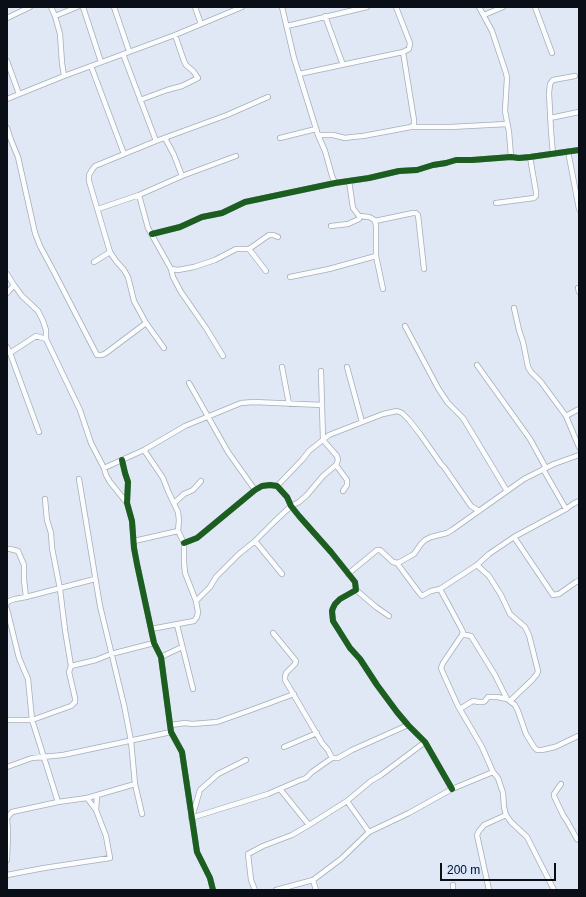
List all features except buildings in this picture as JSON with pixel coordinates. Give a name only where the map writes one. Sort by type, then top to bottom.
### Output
[{"type":"street","points":[[7,18],[30,7]]},
{"type":"street","points":[[51,7],[60,34],[64,76]]},
{"type":"street","points":[[55,16],[77,7]]},
{"type":"street","points":[[83,7],[101,62]]},
{"type":"street","points":[[114,7],[128,51]]},
{"type":"street","points":[[195,7],[201,24]]},
{"type":"street","points":[[7,99],[128,51],[175,35],[242,7]]},
{"type":"street","points":[[282,7],[294,58],[316,129],[335,183]]},
{"type":"street","points":[[287,26],[366,7]]},
{"type":"street","points":[[300,74],[403,52],[409,49],[410,43],[396,7]]},
{"type":"street","points":[[479,7],[492,32],[506,73],[505,111],[511,157]]},
{"type":"street","points":[[484,16],[503,7]]},
{"type":"street","points":[[536,7],[552,53]]},
{"type":"street","points":[[325,16],[343,65]]},
{"type":"street","points":[[140,100],[182,86],[198,78],[186,65],[175,35]]},
{"type":"street","points":[[403,52],[414,120],[414,124],[411,127]]},
{"type":"street","points":[[123,54],[156,141]]},
{"type":"street","points":[[7,60],[19,94]]},
{"type":"street","points":[[91,66],[124,154]]},
{"type":"street","points":[[553,154],[550,118],[550,84],[553,80],[575,76]]},
{"type":"street","points":[[164,348],[146,323],[134,301],[128,277],[110,252],[89,181],[89,175],[95,166],[156,141],[227,115],[268,97]]},
{"type":"street","points":[[550,118],[579,112]]},
{"type":"street","points":[[318,135],[334,135],[345,138],[411,127],[450,127],[507,124]]},
{"type":"street","points":[[7,128],[18,157],[35,233],[40,246],[96,355],[106,353],[146,323]]},
{"type":"street","points":[[280,138],[316,129]]},
{"type":"street","points":[[165,138],[174,154],[182,176]]},
{"type":"street","points":[[152,234],[180,227],[202,217],[222,213],[244,202],[335,183],[374,177],[399,171],[418,170],[456,160],[511,157],[519,158],[579,150]]},
{"type":"street","points":[[568,151],[579,209]]},
{"type":"street","points":[[98,209],[236,156]]},
{"type":"street","points":[[496,203],[534,198],[536,196],[530,157]]},
{"type":"street","points":[[349,181],[353,208],[359,216],[369,217],[375,221],[376,256],[383,289]]},
{"type":"street","points":[[139,194],[152,234],[171,269],[173,277],[181,292],[224,356]]},
{"type":"street","points":[[375,221],[413,213],[418,214],[424,269]]},
{"type":"street","points":[[331,226],[348,224],[358,220],[359,216]]},
{"type":"street","points":[[171,269],[178,270],[194,267],[214,260],[236,249],[249,249],[269,235],[278,237]]},
{"type":"street","points":[[249,249],[266,271]]},
{"type":"street","points":[[94,262],[110,252]]},
{"type":"street","points":[[290,277],[329,269],[376,256]]},
{"type":"street","points":[[7,274],[22,296],[38,311],[43,320],[46,330],[46,340],[80,410],[91,443],[110,482],[127,503]]},
{"type":"street","points":[[7,293],[14,285]]},
{"type":"street","points":[[514,308],[528,367],[566,416],[579,447]]},
{"type":"street","points":[[405,326],[438,388],[448,403],[463,418],[507,491]]},
{"type":"street","points":[[10,353],[36,336],[46,340]]},
{"type":"street","points":[[7,347],[39,432]]},
{"type":"street","points":[[477,365],[530,439],[566,509]]},
{"type":"street","points":[[282,367],[289,404]]},
{"type":"street","points":[[347,367],[362,422]]},
{"type":"street","points":[[196,601],[238,554],[255,541],[291,506],[306,495],[322,476],[336,465],[338,460],[337,456],[323,440],[321,371]]},
{"type":"street","points":[[190,383],[228,452],[255,490]]},
{"type":"street","points":[[104,468],[144,450],[185,426],[241,403],[254,402],[322,405]]},
{"type":"street","points":[[566,416],[579,409]]},
{"type":"street","points":[[277,486],[309,451],[329,435],[383,414],[397,411],[402,413],[420,434],[471,506],[479,511]]},
{"type":"street","points":[[144,450],[163,478],[178,512],[178,531],[184,543],[183,550],[185,573],[196,601],[198,612],[194,621],[151,629]]},
{"type":"street","points":[[397,563],[414,554],[420,544],[425,540],[447,533],[524,479],[545,468],[579,455]]},
{"type":"street","points":[[122,460],[128,482],[127,503],[132,521],[137,564],[154,643],[161,657],[171,732],[182,752],[197,852],[204,863],[213,890]]},
{"type":"street","points":[[336,465],[347,480],[347,485],[343,491]]},
{"type":"street","points":[[79,478],[100,606],[121,691],[130,741],[134,784],[142,814]]},
{"type":"street","points":[[174,503],[184,494],[193,490],[201,482]]},
{"type":"street","points":[[184,543],[197,538],[255,490],[262,486],[277,486],[287,496],[291,506],[299,516],[355,582],[356,590],[389,616]]},
{"type":"street","points":[[7,720],[32,720],[71,706],[74,702],[69,672],[71,666],[60,589],[52,548],[52,533],[47,520],[45,499]]},
{"type":"street","points":[[348,574],[377,550],[380,550],[393,562],[397,563],[422,596],[431,591],[440,589],[477,565],[489,554],[514,537],[579,501]]},
{"type":"street","points":[[134,541],[178,531]]},
{"type":"street","points":[[514,537],[553,595],[559,594],[579,581]]},
{"type":"street","points":[[255,541],[282,574]]},
{"type":"street","points":[[7,549],[18,551],[24,565],[26,597]]},
{"type":"street","points":[[477,565],[489,576],[501,595],[510,614],[525,627],[529,634],[538,671],[532,680],[508,700]]},
{"type":"street","points":[[7,603],[15,599],[60,589],[95,578]]},
{"type":"street","points":[[440,589],[463,632],[443,663],[442,673],[460,709],[482,747],[493,772],[501,784],[506,815],[511,822],[527,837],[554,890]]},
{"type":"street","points":[[356,590],[340,599],[335,604],[332,611],[333,621],[350,648],[360,658],[377,685],[408,725],[425,742],[452,789]]},
{"type":"street","points":[[7,609],[19,658],[28,679],[32,720],[58,802]]},
{"type":"street","points":[[177,625],[193,688]]},
{"type":"street","points":[[273,633],[296,662],[286,673],[286,680],[332,758]]},
{"type":"street","points":[[462,635],[471,636],[508,700]]},
{"type":"street","points":[[71,666],[154,643]]},
{"type":"street","points":[[161,657],[182,647]]},
{"type":"street","points":[[171,725],[217,722],[294,694]]},
{"type":"street","points":[[460,709],[470,702],[482,702],[488,697],[497,697],[508,700],[515,705],[526,734],[537,750],[555,747],[578,736]]},
{"type":"street","points":[[191,818],[268,794],[306,778],[332,758],[338,758],[352,750],[408,725]]},
{"type":"street","points":[[7,767],[25,760],[63,755],[171,732]]},
{"type":"street","points":[[284,747],[317,733]]},
{"type":"street","points":[[255,890],[248,854],[263,846],[292,835],[347,801],[425,742]]},
{"type":"street","points":[[191,818],[200,790],[218,774],[246,760]]},
{"type":"street","points":[[276,890],[313,880],[341,859],[369,832],[410,813],[452,789],[493,772]]},
{"type":"street","points":[[7,860],[7,818],[9,814],[58,802],[97,796],[134,784]]},
{"type":"street","points":[[561,784],[554,796],[577,840],[579,840]]},
{"type":"street","points":[[280,789],[309,825]]},
{"type":"street","points":[[96,810],[97,796]]},
{"type":"street","points":[[7,875],[110,858],[106,836],[96,810],[87,798]]},
{"type":"street","points":[[347,801],[369,832]]},
{"type":"street","points":[[489,890],[477,835],[484,825],[506,815]]},
{"type":"street","points":[[313,880],[316,890]]},
{"type":"cycle path","points":[[152,234],[180,227],[202,217],[222,213],[245,202],[335,183],[369,178],[399,171],[417,170],[456,160],[511,157],[519,158],[579,150]]},
{"type":"cycle path","points":[[122,460],[128,482],[127,503],[132,521],[134,548],[154,643],[161,657],[171,732],[182,752],[197,852],[210,878],[213,890]]},
{"type":"cycle path","points":[[184,543],[197,538],[255,490],[262,486],[277,486],[287,497],[291,506],[299,516],[355,582],[356,590],[340,599],[335,604],[332,611],[333,621],[350,648],[360,659],[397,712],[425,742],[452,789]]}]
